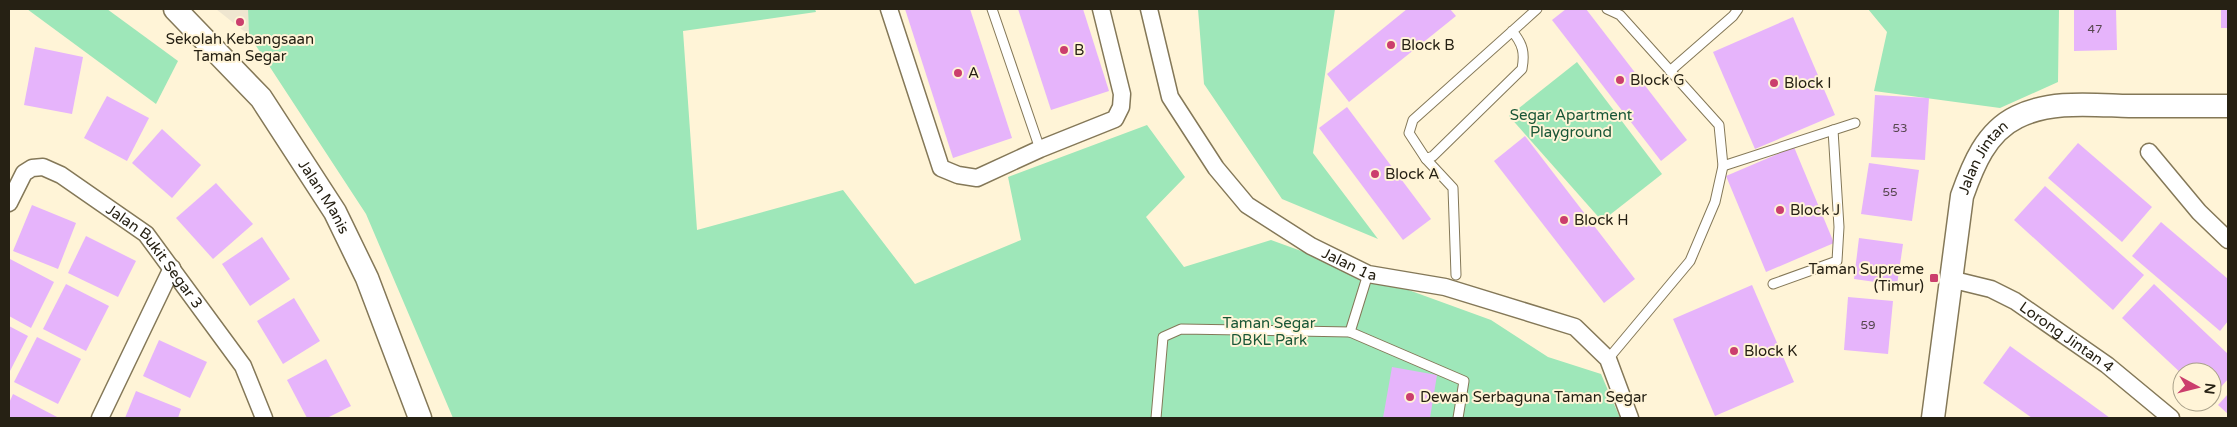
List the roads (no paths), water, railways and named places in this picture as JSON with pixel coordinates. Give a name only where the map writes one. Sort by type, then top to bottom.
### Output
[{"type":"street","name":"Jalan Manis","points":[[175,9],[261,98],[335,212],[367,278],[420,418]]},
{"type":"street","points":[[889,9],[941,168],[958,175],[977,178],[1040,149],[1115,119],[1121,107],[1122,94],[1101,9]]},
{"type":"street","name":"Jalan 1a","points":[[1149,9],[1170,97],[1216,168],[1247,205],[1310,246],[1368,274],[1446,287],[1575,327],[1608,359],[1630,418]]},
{"type":"street","name":"Jalan Jintan","points":[[1933,418],[1962,196],[1974,162],[1991,138],[2016,118],[2044,108],[2074,105],[2228,106]]},
{"type":"street","points":[[2149,152],[2199,212],[2228,240]]},
{"type":"street","name":"Jalan Bukit Segar 3","points":[[9,203],[24,173],[32,168],[43,167],[61,175],[146,234],[243,366],[264,418]]},
{"type":"street","points":[[100,418],[172,268]]},
{"type":"street","name":"Lorong Jintan 4","points":[[1950,279],[1991,289],[2015,301],[2107,365],[2171,418]]},
{"type":"lane","points":[[992,9],[1040,149]]},
{"type":"lane","points":[[1456,275],[1453,188],[1426,159],[1409,133],[1413,120],[1537,9]]},
{"type":"lane","points":[[1607,9],[1620,15],[1719,125],[1722,166],[1715,202],[1690,261],[1608,359]]},
{"type":"lane","points":[[1670,71],[1733,16],[1738,9]]},
{"type":"lane","points":[[1426,159],[1433,156],[1522,69],[1525,56],[1522,43],[1512,31]]},
{"type":"lane","points":[[1722,166],[1855,123]]},
{"type":"lane","points":[[1773,284],[1836,261],[1839,227],[1833,130]]},
{"type":"lane","points":[[1350,332],[1368,274]]},
{"type":"lane","points":[[1156,418],[1163,337],[1181,329],[1350,332],[1464,381],[1458,418]]},
{"type":"place","name":"Sekolah Kebangsaan Taman Segar","points":[[240,22]]},
{"type":"place","name":"Block B","points":[[1391,45]]},
{"type":"place","name":"B","points":[[1064,50]]},
{"type":"place","name":"A","points":[[958,73]]},
{"type":"place","name":"Block G","points":[[1620,80]]},
{"type":"place","name":"Block I","points":[[1774,83]]},
{"type":"place","name":"Block A","points":[[1375,174]]},
{"type":"place","name":"Block J","points":[[1780,210]]},
{"type":"place","name":"Block H","points":[[1564,220]]},
{"type":"place","name":"Taman Supreme (Timur)","points":[[1934,278]]},
{"type":"place","name":"Block K","points":[[1734,351]]},
{"type":"place","name":"Dewan Serbaguna Taman Segar","points":[[1410,397]]},
{"type":"park label","name":"Segar Apartment Playground","points":[[1571,124]]},
{"type":"park label","name":"Taman Segar DBKL Park","points":[[1269,332]]}]
